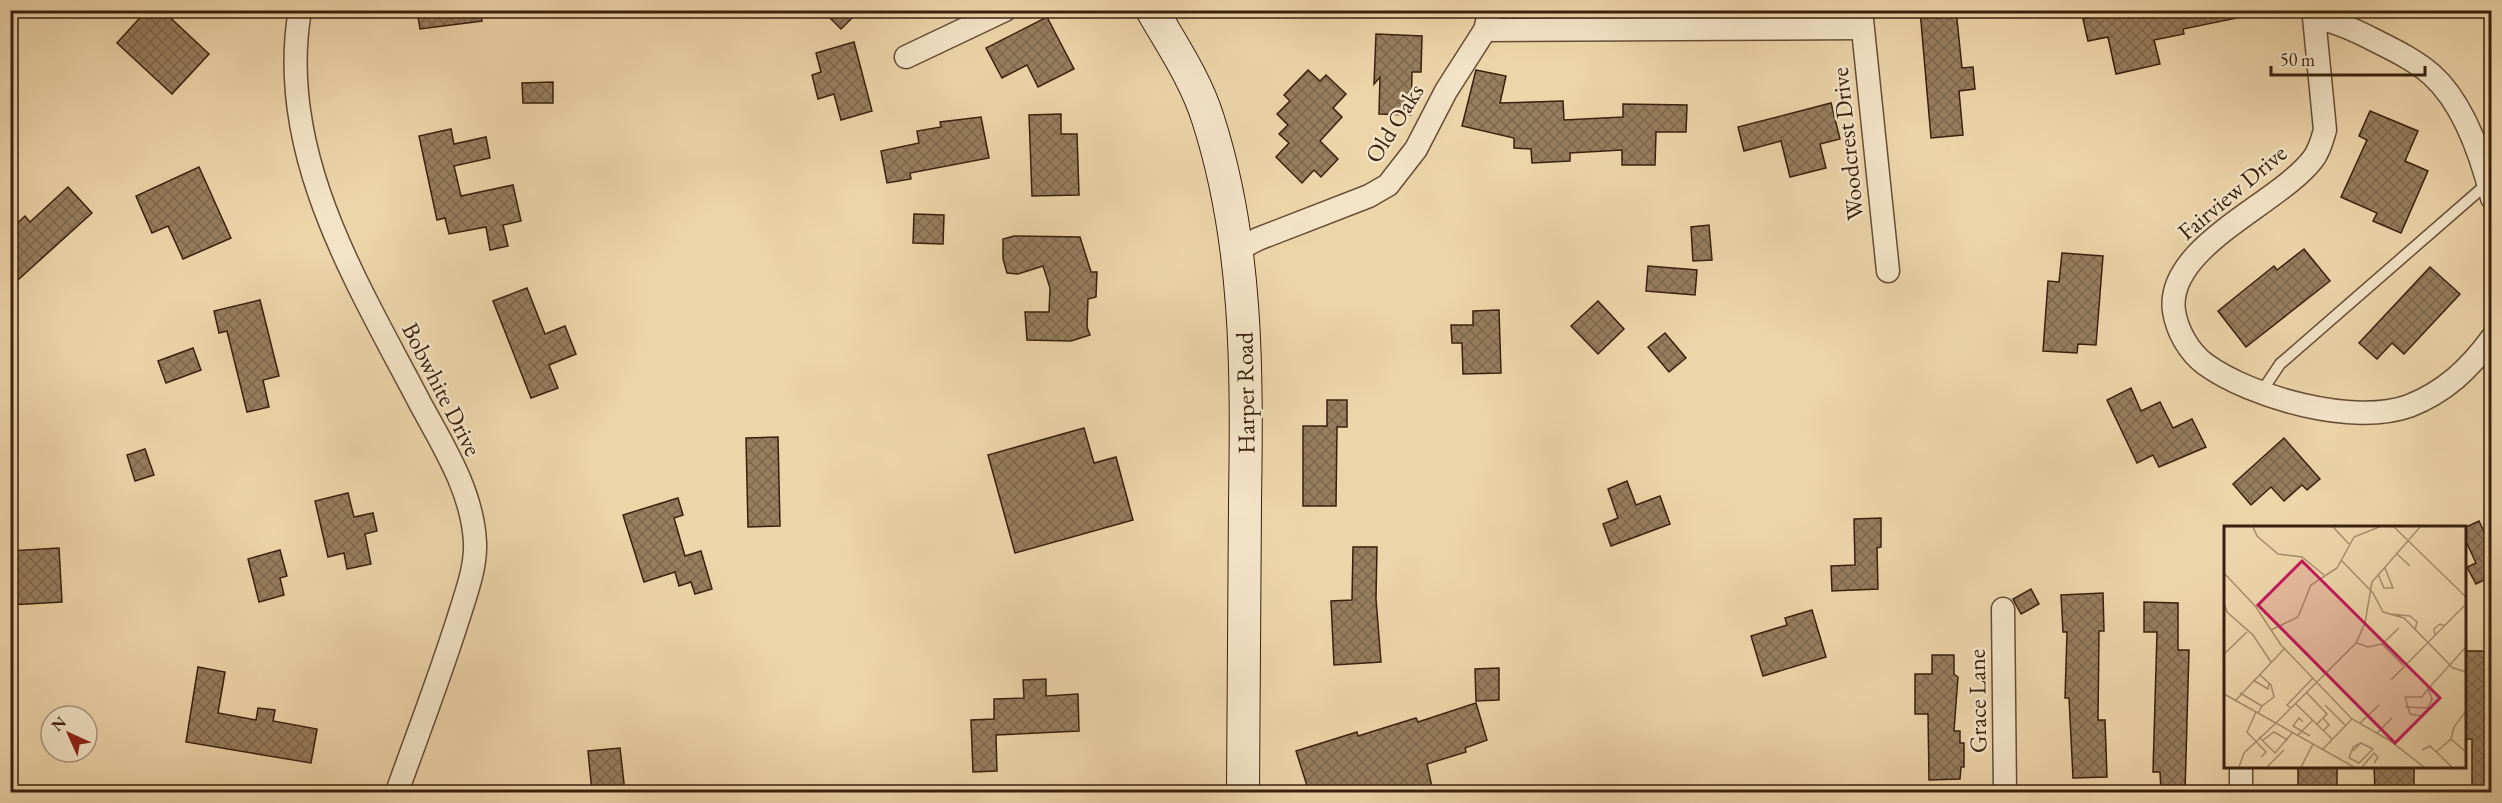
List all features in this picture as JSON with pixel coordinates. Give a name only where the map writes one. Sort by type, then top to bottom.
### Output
[{"type":"main road","name":"Harper Road","points":[[1152,10],[1188,73],[1208,117],[1220,160],[1237,250],[1247,362],[1243,792]]},
{"type":"street","name":"Bobwhite Drive","points":[[300,10],[295,79],[303,140],[316,182],[355,279],[448,455],[469,503],[476,544],[470,582],[397,792]]},
{"type":"street","points":[[906,57],[1005,10]]},
{"type":"street","name":"Fairview Drive","points":[[2490,191],[2472,140],[2455,106],[2433,76],[2404,55],[2313,14],[2325,130],[2321,146],[2312,160],[2261,205],[2200,248],[2181,276],[2174,308],[2179,333],[2203,363],[2237,383],[2301,404],[2336,411],[2371,414],[2408,406],[2442,390],[2471,366],[2492,338]]},
{"type":"street","points":[[1488,20],[1861,19]]},
{"type":"street","name":"Woodcrest Drive","points":[[1861,19],[1888,271]]},
{"type":"street","name":"Old Oaks","points":[[1237,250],[1258,239],[1369,196],[1388,185],[1416,149],[1446,91],[1488,20]]},
{"type":"street","name":"Grace Lane","points":[[2003,609],[2005,792]]},
{"type":"street","points":[[2241,767],[2241,792]]},
{"type":"lane","points":[[2262,392],[2280,364],[2490,191]]},
{"type":"building","points":[[147,10],[162,10],[209,54],[172,94],[117,43]]},
{"type":"building","points":[[417,10],[481,10],[482,21],[420,29]]},
{"type":"building","points":[[822,10],[860,10],[841,29]]},
{"type":"building","points":[[1920,10],[1956,10],[1962,68],[1973,67],[1975,89],[1959,91],[1963,135],[1931,138]]},
{"type":"building","points":[[2111,10],[2236,10],[2237,18],[2183,29],[2184,34],[2154,40],[2160,64],[2116,74],[2108,37],[2088,41],[2083,19],[2111,13]]},
{"type":"building","points":[[1047,17],[1074,69],[1038,87],[1027,65],[1002,78],[986,48]]},
{"type":"building","points":[[1376,34],[1422,36],[1421,72],[1412,72],[1411,115],[1379,114],[1380,77],[1374,84]]},
{"type":"building","points":[[854,42],[872,111],[841,120],[834,94],[818,99],[812,75],[821,72],[816,53]]},
{"type":"building","points":[[1308,70],[1320,81],[1326,75],[1346,94],[1333,108],[1342,117],[1320,141],[1338,159],[1321,177],[1314,170],[1302,183],[1276,157],[1289,143],[1279,134],[1288,125],[1277,114],[1290,101],[1284,95]]},
{"type":"building","points":[[1476,70],[1506,76],[1500,103],[1563,101],[1564,120],[1623,117],[1623,104],[1687,105],[1686,132],[1656,132],[1655,165],[1622,165],[1622,150],[1570,153],[1570,161],[1532,163],[1531,149],[1514,148],[1514,138],[1462,126]]},
{"type":"building","points":[[553,82],[553,103],[523,103],[522,83]]},
{"type":"building","points":[[1831,103],[1840,139],[1820,144],[1826,168],[1790,177],[1781,141],[1744,151],[1738,127]]},
{"type":"building","points":[[2370,111],[2418,131],[2405,161],[2428,171],[2401,233],[2373,221],[2377,213],[2341,197],[2367,140],[2359,136]]},
{"type":"building","points":[[1061,114],[1061,134],[1077,134],[1079,195],[1032,196],[1029,115]]},
{"type":"building","points":[[981,117],[989,158],[910,173],[911,179],[887,183],[881,151],[919,143],[917,131],[941,127],[940,122]]},
{"type":"building","points":[[451,129],[454,144],[486,137],[490,158],[454,166],[461,196],[513,185],[521,221],[503,225],[508,246],[490,250],[486,227],[449,234],[445,218],[437,220],[419,136]]},
{"type":"building","points":[[199,167],[231,238],[183,259],[168,226],[152,233],[136,196]]},
{"type":"building","points":[[68,187],[92,213],[10,287],[10,230],[25,216],[30,222]]},
{"type":"building","points":[[914,214],[944,215],[943,244],[913,243]]},
{"type":"building","points":[[1709,225],[1712,260],[1693,261],[1691,227]]},
{"type":"building","points":[[1014,236],[1080,237],[1091,272],[1097,272],[1096,297],[1088,299],[1087,327],[1090,335],[1071,341],[1027,340],[1025,312],[1049,312],[1050,288],[1043,266],[1018,274],[1007,273],[1003,259],[1003,239]]},
{"type":"building","points":[[2304,249],[2330,281],[2246,347],[2218,311],[2274,266],[2277,270]]},
{"type":"building","points":[[2062,253],[2103,256],[2096,345],[2078,344],[2077,353],[2043,351],[2048,281],[2059,282]]},
{"type":"building","points":[[1648,266],[1697,270],[1695,295],[1646,291]]},
{"type":"building","points":[[2430,267],[2460,294],[2404,354],[2392,343],[2377,359],[2359,343]]},
{"type":"building","points":[[527,288],[545,334],[565,326],[576,354],[549,365],[558,388],[531,398],[493,301]]},
{"type":"building","points":[[260,300],[279,376],[263,380],[269,407],[247,412],[227,331],[219,333],[214,311]]},
{"type":"building","points":[[1598,301],[1624,329],[1598,354],[1571,326]]},
{"type":"building","points":[[1499,310],[1501,373],[1463,374],[1462,343],[1452,343],[1451,325],[1473,325],[1473,311]]},
{"type":"building","points":[[1665,333],[1686,358],[1669,372],[1648,347]]},
{"type":"building","points":[[193,348],[201,370],[166,383],[158,361]]},
{"type":"building","points":[[2131,388],[2141,411],[2160,402],[2173,428],[2192,419],[2206,447],[2159,467],[2153,455],[2137,463],[2107,400]]},
{"type":"building","points":[[1327,400],[1347,400],[1347,427],[1337,427],[1336,506],[1303,506],[1303,426],[1327,426]]},
{"type":"building","points":[[1084,428],[1094,463],[1116,457],[1133,520],[1015,553],[988,455]]},
{"type":"building","points":[[778,437],[780,526],[748,527],[746,438]]},
{"type":"building","points":[[2284,438],[2320,479],[2307,490],[2302,485],[2284,501],[2271,487],[2251,505],[2233,484]]},
{"type":"building","points":[[145,449],[154,475],[135,481],[127,455]]},
{"type":"building","points":[[1627,481],[1636,505],[1660,496],[1670,524],[1611,546],[1603,524],[1618,518],[1608,489]]},
{"type":"building","points":[[348,493],[354,517],[373,513],[377,531],[365,534],[371,564],[347,569],[344,553],[328,557],[315,501]]},
{"type":"building","points":[[678,498],[683,515],[674,518],[685,556],[701,551],[712,589],[695,594],[691,582],[679,586],[675,572],[644,582],[623,515]]},
{"type":"building","points":[[1881,518],[1881,547],[1877,548],[1878,589],[1832,591],[1831,566],[1855,565],[1854,519]]},
{"type":"building","points":[[2479,521],[2492,549],[2492,596],[2484,580],[2476,584],[2467,567],[2476,563],[2466,541],[2466,527]]},
{"type":"building","points":[[1353,547],[1377,547],[1376,599],[1381,662],[1334,665],[1331,601],[1352,600]]},
{"type":"building","points":[[59,548],[62,602],[10,605],[10,551]]},
{"type":"building","points":[[280,550],[287,576],[280,578],[284,595],[259,602],[248,559]]},
{"type":"building","points":[[2031,589],[2039,604],[2021,614],[2013,599]]},
{"type":"building","points":[[2103,593],[2104,631],[2099,631],[2098,720],[2105,720],[2107,777],[2073,778],[2069,698],[2065,698],[2067,632],[2063,632],[2061,595]]},
{"type":"building","points":[[2144,602],[2178,603],[2178,650],[2189,650],[2185,792],[2161,792],[2160,772],[2153,772],[2157,632],[2144,632]]},
{"type":"building","points":[[1812,610],[1826,657],[1763,676],[1751,636],[1787,625],[1785,618]]},
{"type":"building","points":[[2466,651],[2489,651],[2492,789],[2472,789],[2472,739],[2466,739]]},
{"type":"building","points":[[1932,655],[1954,655],[1954,674],[1958,677],[1954,731],[1960,731],[1960,743],[1964,743],[1964,767],[1961,767],[1960,779],[1929,780],[1928,714],[1915,714],[1915,674],[1932,674]]},
{"type":"building","points":[[198,667],[225,672],[218,713],[256,720],[258,708],[275,710],[273,721],[317,729],[311,763],[186,742]]},
{"type":"building","points":[[1499,668],[1499,700],[1476,701],[1475,669]]},
{"type":"building","points":[[1046,679],[1046,696],[1078,694],[1079,731],[996,735],[997,771],[973,772],[971,720],[994,719],[994,699],[1024,698],[1023,680]]},
{"type":"building","points":[[1476,703],[1487,740],[1465,748],[1466,752],[1427,764],[1433,792],[1309,792],[1296,751],[1357,732],[1358,736],[1416,718],[1418,722]]},
{"type":"building","points":[[620,748],[625,792],[592,792],[588,751]]},
{"type":"building","points":[[2298,767],[2337,767],[2337,792],[2298,792]]},
{"type":"building","points":[[2374,767],[2414,767],[2414,790],[2375,790]]}]
